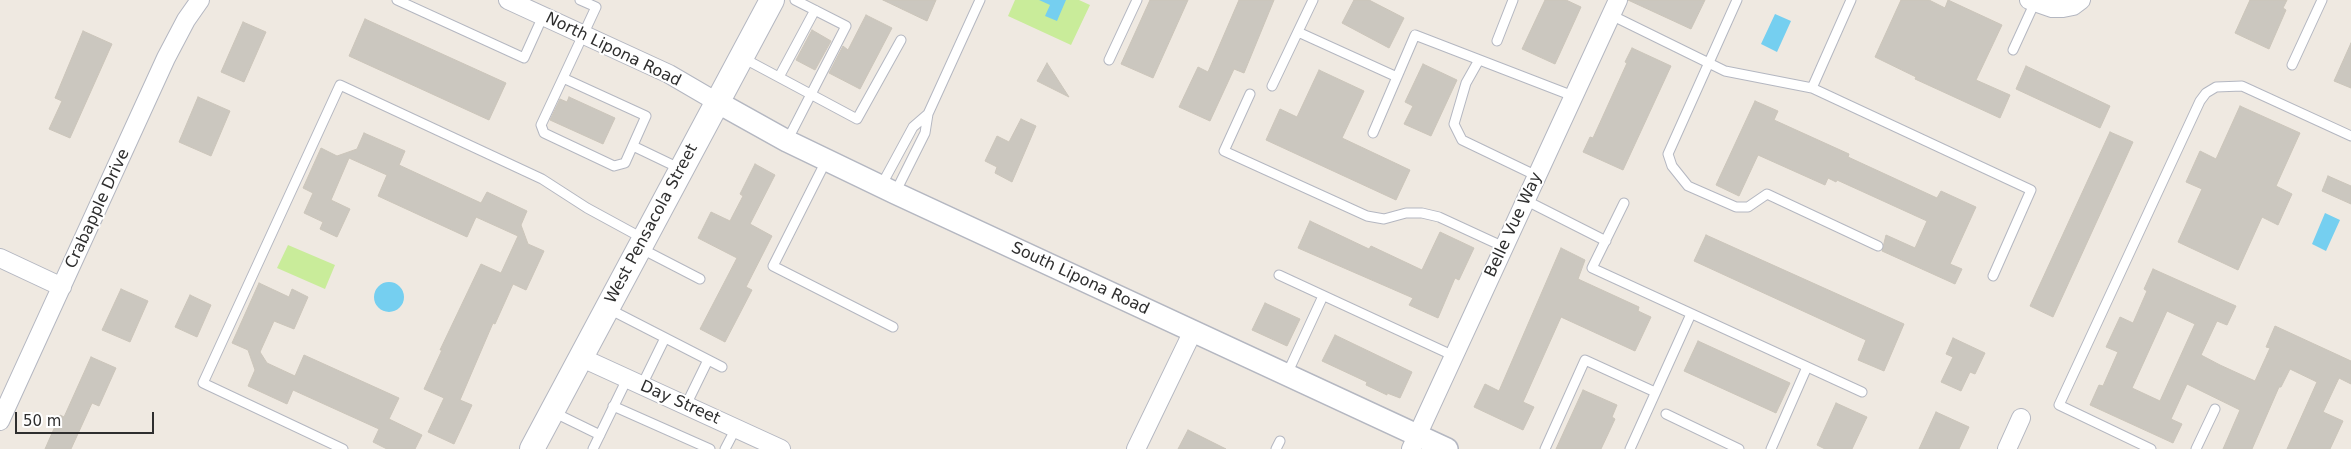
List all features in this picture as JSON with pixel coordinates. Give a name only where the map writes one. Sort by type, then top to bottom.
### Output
[{"type":"main road","name":"West Pensacola Street","points":[[532,449],[772,0]]},
{"type":"street","name":"Crabapple Drive","points":[[0,421],[166,58],[186,20],[200,0]]},
{"type":"street","name":"North Lipona Road","points":[[508,0],[535,8],[584,35],[669,74],[717,102]]},
{"type":"street","points":[[2032,1],[2052,8],[2077,3]]},
{"type":"street","name":"Belle Vue Way","points":[[1414,442],[1614,7]]},
{"type":"street","name":"South Lipona Road","points":[[717,102],[787,141],[888,190],[1287,375],[1414,442],[1447,449]]},
{"type":"street","points":[[0,258],[62,287]]},
{"type":"street","points":[[1136,449],[1193,331]]},
{"type":"street","name":"Day Street","points":[[580,357],[780,449]]},
{"type":"street","points":[[2007,449],[2021,418]]},
{"type":"lane","points":[[397,0],[524,58],[535,8]]},
{"type":"lane","points":[[563,78],[646,116],[626,163],[614,166],[544,133],[541,125],[563,78],[584,35],[596,8],[580,0]]},
{"type":"lane","points":[[787,141],[846,26],[796,0]]},
{"type":"lane","points":[[888,190],[917,151],[925,133],[928,114],[980,0]]},
{"type":"lane","points":[[1109,60],[1137,0]]},
{"type":"lane","points":[[1272,86],[1313,0]]},
{"type":"lane","points":[[1497,41],[1513,0]]},
{"type":"lane","points":[[1736,0],[1668,154],[1672,166],[1688,186],[1736,207],[1748,207],[1767,194],[1878,246]]},
{"type":"lane","points":[[1812,88],[1852,0]]},
{"type":"lane","points":[[2292,65],[2322,0]]},
{"type":"lane","points":[[2013,50],[2032,1]]},
{"type":"lane","points":[[1614,7],[1707,63],[1726,71],[1812,88],[2031,190],[1993,276]]},
{"type":"lane","points":[[779,77],[815,10]]},
{"type":"lane","points":[[1298,32],[1397,77]]},
{"type":"lane","points":[[1373,133],[1415,35],[1574,96]]},
{"type":"lane","points":[[741,57],[857,119],[901,40]]},
{"type":"lane","points":[[1479,60],[1466,83],[1454,124],[1462,140],[1537,176]]},
{"type":"lane","points":[[343,449],[203,384],[340,85],[542,179],[700,279]]},
{"type":"lane","points":[[2151,449],[2059,405],[2200,102],[2206,93],[2216,87],[2242,86],[2351,136]]},
{"type":"lane","points":[[1250,94],[1224,151],[1367,216],[1384,219],[1406,213],[1422,213],[1439,217],[1504,247]]},
{"type":"lane","points":[[888,190],[903,144],[913,127],[928,114]]},
{"type":"lane","points":[[903,144],[917,151]]},
{"type":"lane","points":[[633,146],[681,169]]},
{"type":"lane","points":[[827,160],[774,266],[894,327]]},
{"type":"lane","points":[[1525,200],[1606,240]]},
{"type":"lane","points":[[1624,203],[1592,268],[1862,392]]},
{"type":"lane","points":[[1279,275],[1454,356]]},
{"type":"lane","points":[[1287,375],[1323,296]]},
{"type":"lane","points":[[606,308],[722,367]]},
{"type":"lane","points":[[1630,449],[1691,314]]},
{"type":"lane","points":[[593,449],[614,406],[666,338]]},
{"type":"lane","points":[[686,405],[708,360]]},
{"type":"lane","points":[[1544,449],[1585,360],[1655,392]]},
{"type":"lane","points":[[1771,449],[1807,367]]},
{"type":"lane","points":[[614,406],[710,449]]},
{"type":"lane","points":[[2196,449],[2215,409]]},
{"type":"lane","points":[[552,411],[600,435]]},
{"type":"lane","points":[[1666,414],[1739,449]]},
{"type":"lane","points":[[726,449],[736,428]]},
{"type":"green space","points":[[1015,0],[1079,0],[1090,5],[1071,45],[1008,16]]},
{"type":"green space","points":[[288,245],[335,265],[325,289],[277,268]]},
{"type":"water","points":[[1039,0],[1066,0],[1057,21],[1045,16],[1050,5]]},
{"type":"water","points":[[1775,14],[1791,21],[1777,52],[1761,44]]},
{"type":"water","points":[[2325,213],[2340,220],[2326,251],[2312,244]]},
{"type":"water","points":[[389,282],[395,283],[403,291],[403,303],[395,311],[389,312],[383,311],[375,303],[374,297],[375,291],[383,283]]},
{"type":"building","points":[[883,0],[936,0],[927,21]]},
{"type":"building","points":[[1150,0],[1188,0],[1153,78],[1121,64]]},
{"type":"building","points":[[1239,0],[1274,0],[1244,73],[1234,69],[1210,121],[1179,107],[1198,67],[1208,72]]},
{"type":"building","points":[[1354,0],[1369,0],[1404,18],[1389,48],[1342,23]]},
{"type":"building","points":[[1545,0],[1566,0],[1581,7],[1555,64],[1522,49]]},
{"type":"building","points":[[1628,0],[1705,0],[1691,29]]},
{"type":"building","points":[[1901,0],[1929,0],[1945,8],[1948,0],[2002,25],[1976,80],[2010,95],[2000,118],[1915,79],[1916,77],[1875,57]]},
{"type":"building","points":[[2250,0],[2287,0],[2283,8],[2286,10],[2269,49],[2235,33]]},
{"type":"building","points":[[866,15],[892,28],[860,89],[829,73],[843,46],[848,50]]},
{"type":"building","points":[[365,19],[506,83],[489,120],[349,56]]},
{"type":"building","points":[[243,22],[266,32],[244,82],[221,72]]},
{"type":"building","points":[[812,30],[831,41],[815,70],[796,60]]},
{"type":"building","points":[[83,31],[112,44],[70,138],[49,129],[62,101],[55,98]]},
{"type":"building","points":[[2351,43],[2351,88],[2334,81]]},
{"type":"building","points":[[1632,48],[1671,66],[1623,170],[1583,152],[1590,137],[1593,138]]},
{"type":"building","points":[[1047,63],[1069,97],[1037,81]]},
{"type":"building","points":[[1423,64],[1457,80],[1431,136],[1404,124],[1413,106],[1405,102]]},
{"type":"building","points":[[2026,66],[2110,106],[2100,128],[2016,89]]},
{"type":"building","points":[[1319,70],[1364,91],[1342,138],[1410,170],[1396,200],[1266,140],[1280,109],[1297,117]]},
{"type":"building","points":[[198,97],[230,111],[211,156],[179,142]]},
{"type":"building","points":[[569,97],[615,118],[603,144],[550,120],[560,99],[567,102]]},
{"type":"building","points":[[1755,101],[1778,111],[1774,120],[1849,154],[1848,157],[1937,198],[1941,191],[1976,207],[1950,264],[1962,269],[1955,284],[1882,251],[1886,235],[1915,248],[1927,221],[1837,180],[1836,182],[1828,178],[1825,185],[1758,155],[1739,196],[1716,185]]},
{"type":"building","points":[[2240,106],[2300,133],[2276,186],[2292,194],[2278,225],[2262,217],[2238,270],[2178,242],[2202,189],[2186,182],[2200,151],[2216,159]]},
{"type":"building","points":[[1021,119],[1036,126],[1012,182],[995,173],[997,167],[985,161],[997,136],[1009,142]]},
{"type":"building","points":[[2110,132],[2133,142],[2053,317],[2030,306]]},
{"type":"building","points":[[364,133],[405,151],[399,165],[481,203],[487,192],[527,211],[521,225],[528,244],[544,251],[526,290],[513,284],[495,324],[493,323],[460,400],[472,405],[454,444],[428,432],[444,398],[424,389],[442,350],[440,350],[481,264],[501,273],[518,236],[476,217],[467,237],[378,196],[387,175],[349,158],[331,200],[350,209],[337,237],[320,229],[323,222],[304,213],[313,193],[303,188],[321,148],[337,156],[357,149]]},
{"type":"building","points":[[755,164],[775,175],[750,224],[772,236],[746,287],[752,290],[725,342],[700,329],[737,258],[698,238],[711,212],[730,221],[743,196],[740,194]]},
{"type":"building","points":[[2328,176],[2351,186],[2351,204],[2322,191]]},
{"type":"building","points":[[1310,221],[1369,249],[1371,246],[1422,270],[1440,232],[1474,248],[1459,280],[1455,278],[1438,318],[1409,305],[1413,298],[1298,248]]},
{"type":"building","points":[[1706,235],[1904,324],[1884,371],[1858,360],[1866,340],[1694,261]]},
{"type":"building","points":[[1561,248],[1585,260],[1578,279],[1639,307],[1638,311],[1651,317],[1635,351],[1561,317],[1523,402],[1534,407],[1523,430],[1474,407],[1485,384],[1499,391]]},
{"type":"building","points":[[2153,269],[2236,306],[2227,325],[2217,321],[2201,355],[2255,381],[2270,348],[2266,347],[2275,326],[2351,361],[2351,384],[2339,378],[2323,412],[2343,421],[2330,449],[2287,449],[2317,382],[2290,369],[2281,387],[2279,387],[2252,449],[2223,449],[2240,410],[2187,384],[2171,419],[2182,424],[2173,443],[2090,405],[2099,385],[2103,386],[2118,352],[2106,347],[2120,317],[2133,323],[2147,291],[2144,289]],"holes":[[[2167,311],[2195,324],[2160,401],[2132,388]]]},
{"type":"building","points":[[259,283],[289,297],[292,289],[308,297],[294,329],[274,321],[260,352],[267,363],[295,376],[304,355],[399,398],[389,419],[422,435],[415,449],[387,449],[373,442],[379,429],[293,390],[287,404],[248,386],[255,370],[248,350],[232,343]]},
{"type":"building","points":[[121,289],[148,301],[130,342],[102,330]]},
{"type":"building","points":[[190,295],[211,305],[197,337],[175,327]]},
{"type":"building","points":[[1265,303],[1300,319],[1287,346],[1252,330]]},
{"type":"building","points":[[1335,335],[1412,372],[1400,398],[1387,393],[1387,395],[1366,385],[1367,382],[1322,361]]},
{"type":"building","points":[[1953,338],[1985,353],[1975,374],[1970,372],[1961,391],[1941,382],[1953,357],[1946,354]]},
{"type":"building","points":[[1698,341],[1790,383],[1776,413],[1684,371]]},
{"type":"building","points":[[91,357],[116,368],[99,406],[92,403],[71,449],[45,449],[60,415],[64,417]]},
{"type":"building","points":[[1583,390],[1617,405],[1612,417],[1615,419],[1601,449],[1556,449]]},
{"type":"building","points":[[1836,403],[1867,417],[1852,449],[1825,449],[1817,445]]},
{"type":"building","points":[[1936,412],[1969,427],[1959,449],[1919,449]]},
{"type":"building","points":[[1188,430],[1226,449],[1178,449]]}]
